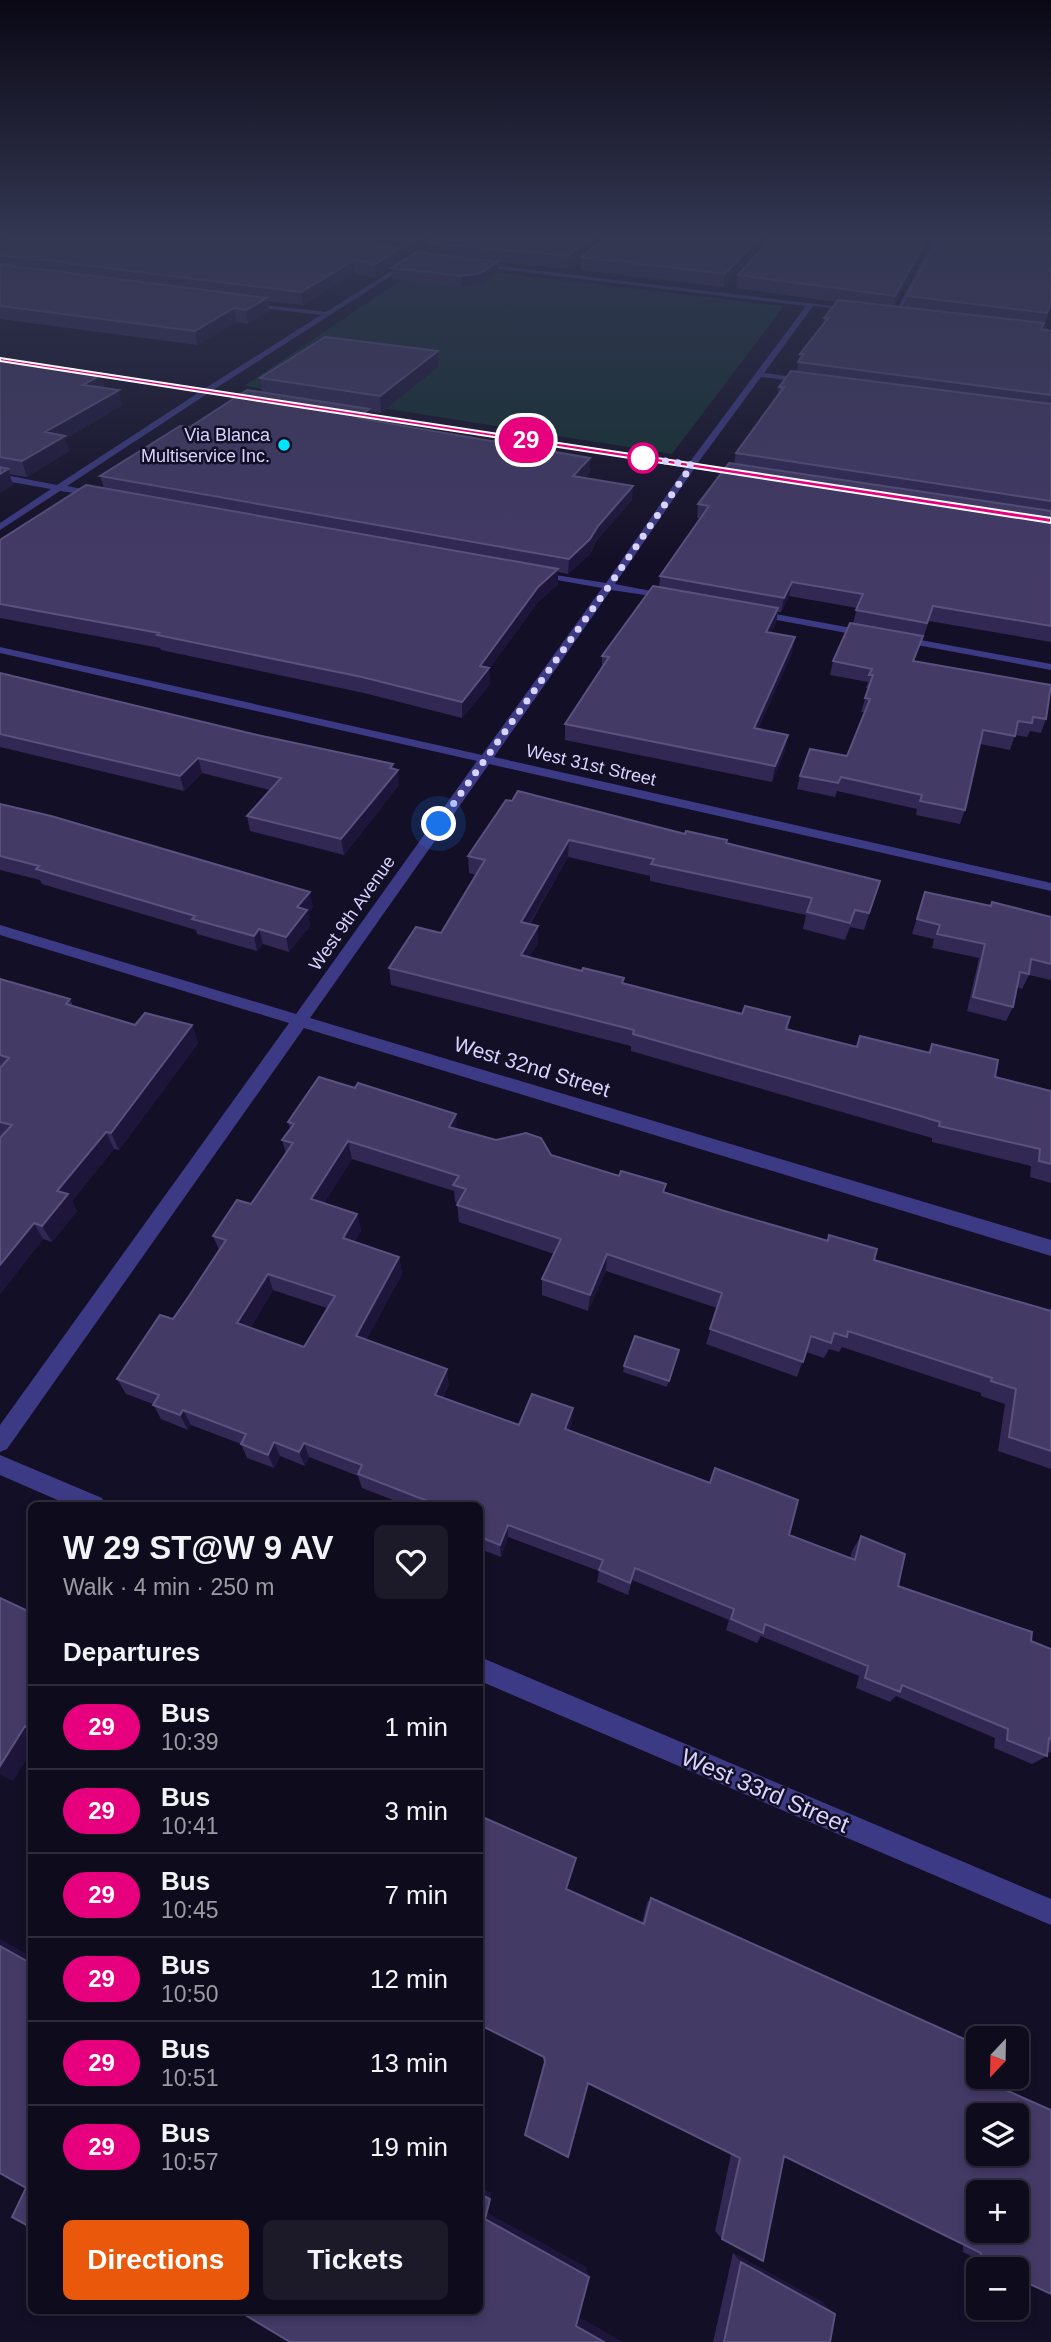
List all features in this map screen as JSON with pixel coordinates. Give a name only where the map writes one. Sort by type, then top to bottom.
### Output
[{"type":"street","points":[[0,527],[277,346]]},
{"type":"street","name":"West 9th Avenue","points":[[0,1441],[609,586],[692,465],[781,346]]},
{"type":"street","points":[[69,370],[273,402]]},
{"type":"street","points":[[760,375],[815,382]]},
{"type":"street","points":[[332,411],[759,475]]},
{"type":"street","points":[[0,477],[111,497]]},
{"type":"street","points":[[528,572],[676,599]]},
{"type":"street","points":[[743,611],[877,635]]},
{"type":"street","points":[[890,638],[1051,667]]},
{"type":"street","name":"West 31st Street","points":[[0,650],[1051,887]]},
{"type":"street","name":"West 32nd Street","points":[[0,930],[1051,1248]]},
{"type":"street","points":[[0,1465],[87,1502]]},
{"type":"street","name":"West 33rd Street","points":[[483,1670],[1051,1912]]},
{"type":"green space","points":[[303,346],[754,346],[672,454],[244,386]]},
{"type":"building","points":[[310,346],[400,346],[438,351],[380,396],[260,378]]},
{"type":"building","points":[[806,346],[1051,346],[1051,395],[798,362],[804,354],[800,354]]},
{"type":"building","points":[[0,359],[101,375],[83,385],[119,390],[45,432],[65,436],[22,461],[0,457]]},
{"type":"building","points":[[791,371],[1051,404],[1051,501],[736,453],[784,387],[779,387]]},
{"type":"building","points":[[247,390],[369,409],[358,418],[590,458],[573,476],[633,486],[590,539],[569,559],[100,476],[180,426],[190,427]]},
{"type":"building","points":[[729,463],[1051,511],[1051,626],[933,606],[927,623],[856,610],[863,594],[792,582],[784,598],[660,576],[709,506],[698,504]]},
{"type":"building","points":[[86,485],[558,569],[538,587],[480,666],[489,668],[462,702],[362,677],[157,635],[159,633],[0,604],[0,540]]},
{"type":"building","points":[[653,586],[778,608],[766,632],[795,637],[754,728],[788,735],[775,766],[565,724],[609,657],[602,656]]},
{"type":"building","points":[[850,623],[923,636],[913,661],[1051,685],[1046,719],[1033,717],[1032,723],[1018,721],[1015,736],[983,730],[965,810],[920,801],[922,795],[841,777],[838,783],[800,776],[810,749],[847,756],[870,699],[865,698],[873,675],[869,675],[872,669],[833,661]]},
{"type":"building","points":[[0,673],[253,734],[393,764],[390,768],[398,770],[341,839],[247,816],[281,778],[198,758],[180,776],[0,734]]},
{"type":"building","points":[[518,791],[685,834],[686,831],[727,840],[726,843],[880,881],[869,913],[855,910],[850,923],[807,912],[812,898],[651,864],[654,859],[569,840],[521,922],[538,926],[521,955],[582,971],[583,968],[624,978],[622,983],[742,1014],[745,1006],[790,1017],[786,1029],[857,1047],[860,1036],[930,1053],[932,1044],[998,1060],[995,1077],[1051,1091],[1051,1164],[1039,1161],[1040,1149],[939,1126],[940,1122],[917,1115],[633,1034],[634,1030],[389,968],[416,927],[441,933],[485,860],[468,856],[506,800],[512,801]]},
{"type":"building","points":[[0,804],[51,816],[310,892],[297,907],[307,910],[286,937],[259,929],[254,936],[36,869],[39,866],[0,856]]},
{"type":"building","points":[[925,892],[991,906],[992,902],[1051,917],[1051,964],[1031,959],[1029,974],[1020,972],[1013,1007],[973,997],[985,944],[937,934],[940,925],[917,919]]},
{"type":"building","points":[[0,979],[70,999],[66,1004],[135,1025],[145,1013],[192,1025],[111,1133],[106,1132],[57,1191],[68,1194],[42,1226],[34,1223],[0,1265],[0,1138],[12,1125],[0,1122],[0,1068],[9,1058],[0,1055]]},
{"type":"building","points":[[319,1077],[355,1088],[358,1083],[456,1114],[449,1127],[496,1140],[526,1133],[541,1138],[551,1155],[619,1176],[621,1171],[666,1184],[663,1192],[828,1241],[829,1235],[877,1249],[874,1260],[1051,1311],[1051,1451],[1009,1437],[1016,1389],[991,1381],[992,1378],[848,1331],[847,1337],[834,1333],[831,1343],[811,1336],[803,1362],[710,1329],[722,1293],[607,1254],[590,1295],[542,1279],[561,1239],[457,1205],[466,1189],[453,1185],[459,1176],[348,1141],[311,1199],[357,1214],[343,1238],[399,1257],[356,1336],[447,1369],[435,1395],[519,1425],[532,1394],[573,1408],[565,1429],[710,1483],[715,1468],[798,1500],[789,1535],[855,1560],[861,1536],[905,1554],[898,1586],[1032,1632],[1031,1641],[1051,1649],[1051,1739],[1049,1738],[1047,1756],[1007,1740],[1008,1729],[902,1685],[900,1692],[865,1678],[868,1666],[765,1624],[763,1633],[731,1619],[734,1609],[635,1568],[630,1583],[599,1570],[603,1560],[508,1525],[500,1545],[483,1538],[483,1502],[430,1502],[358,1474],[362,1465],[304,1443],[299,1452],[274,1442],[268,1455],[241,1444],[246,1434],[183,1410],[180,1415],[153,1405],[159,1395],[117,1379],[160,1315],[173,1319],[189,1296],[226,1240],[213,1236],[237,1200],[251,1204],[293,1143],[282,1140],[294,1124],[288,1122]],"holes":[[[268,1274],[335,1296],[304,1347],[237,1323]]]},
{"type":"building","points":[[635,1336],[679,1350],[669,1381],[624,1366]]},
{"type":"building","points":[[0,1598],[28,1611],[28,1728],[25,1726],[0,1766]]},
{"type":"building","points":[[483,1817],[576,1858],[566,1889],[644,1924],[651,1898],[966,2040],[966,2090],[1006,2090],[1051,2110],[1051,2294],[1029,2284],[1029,2257],[980,2257],[981,2253],[784,2156],[763,2261],[722,2239],[740,2158],[588,2083],[568,2157],[525,2135],[545,2062],[544,2057],[483,2026]]},
{"type":"building","points":[[0,1946],[28,1962],[28,2226],[12,2217],[26,2188],[0,2173]]},
{"type":"building","points":[[483,2196],[490,2199],[485,2219],[589,2277],[576,2326],[604,2342],[290,2342],[244,2314],[483,2314]]},
{"type":"building","points":[[741,2262],[835,2314],[830,2342],[724,2342]]},
{"type":"bus line","name":"29","points":[[0,360],[1051,521]]},
{"type":"place","name":"Via Blanca Multiservice Inc.","points":[[284,445]]},
{"type":"route","points":[[439,824],[692,465],[640,457],[643,458]]}]
